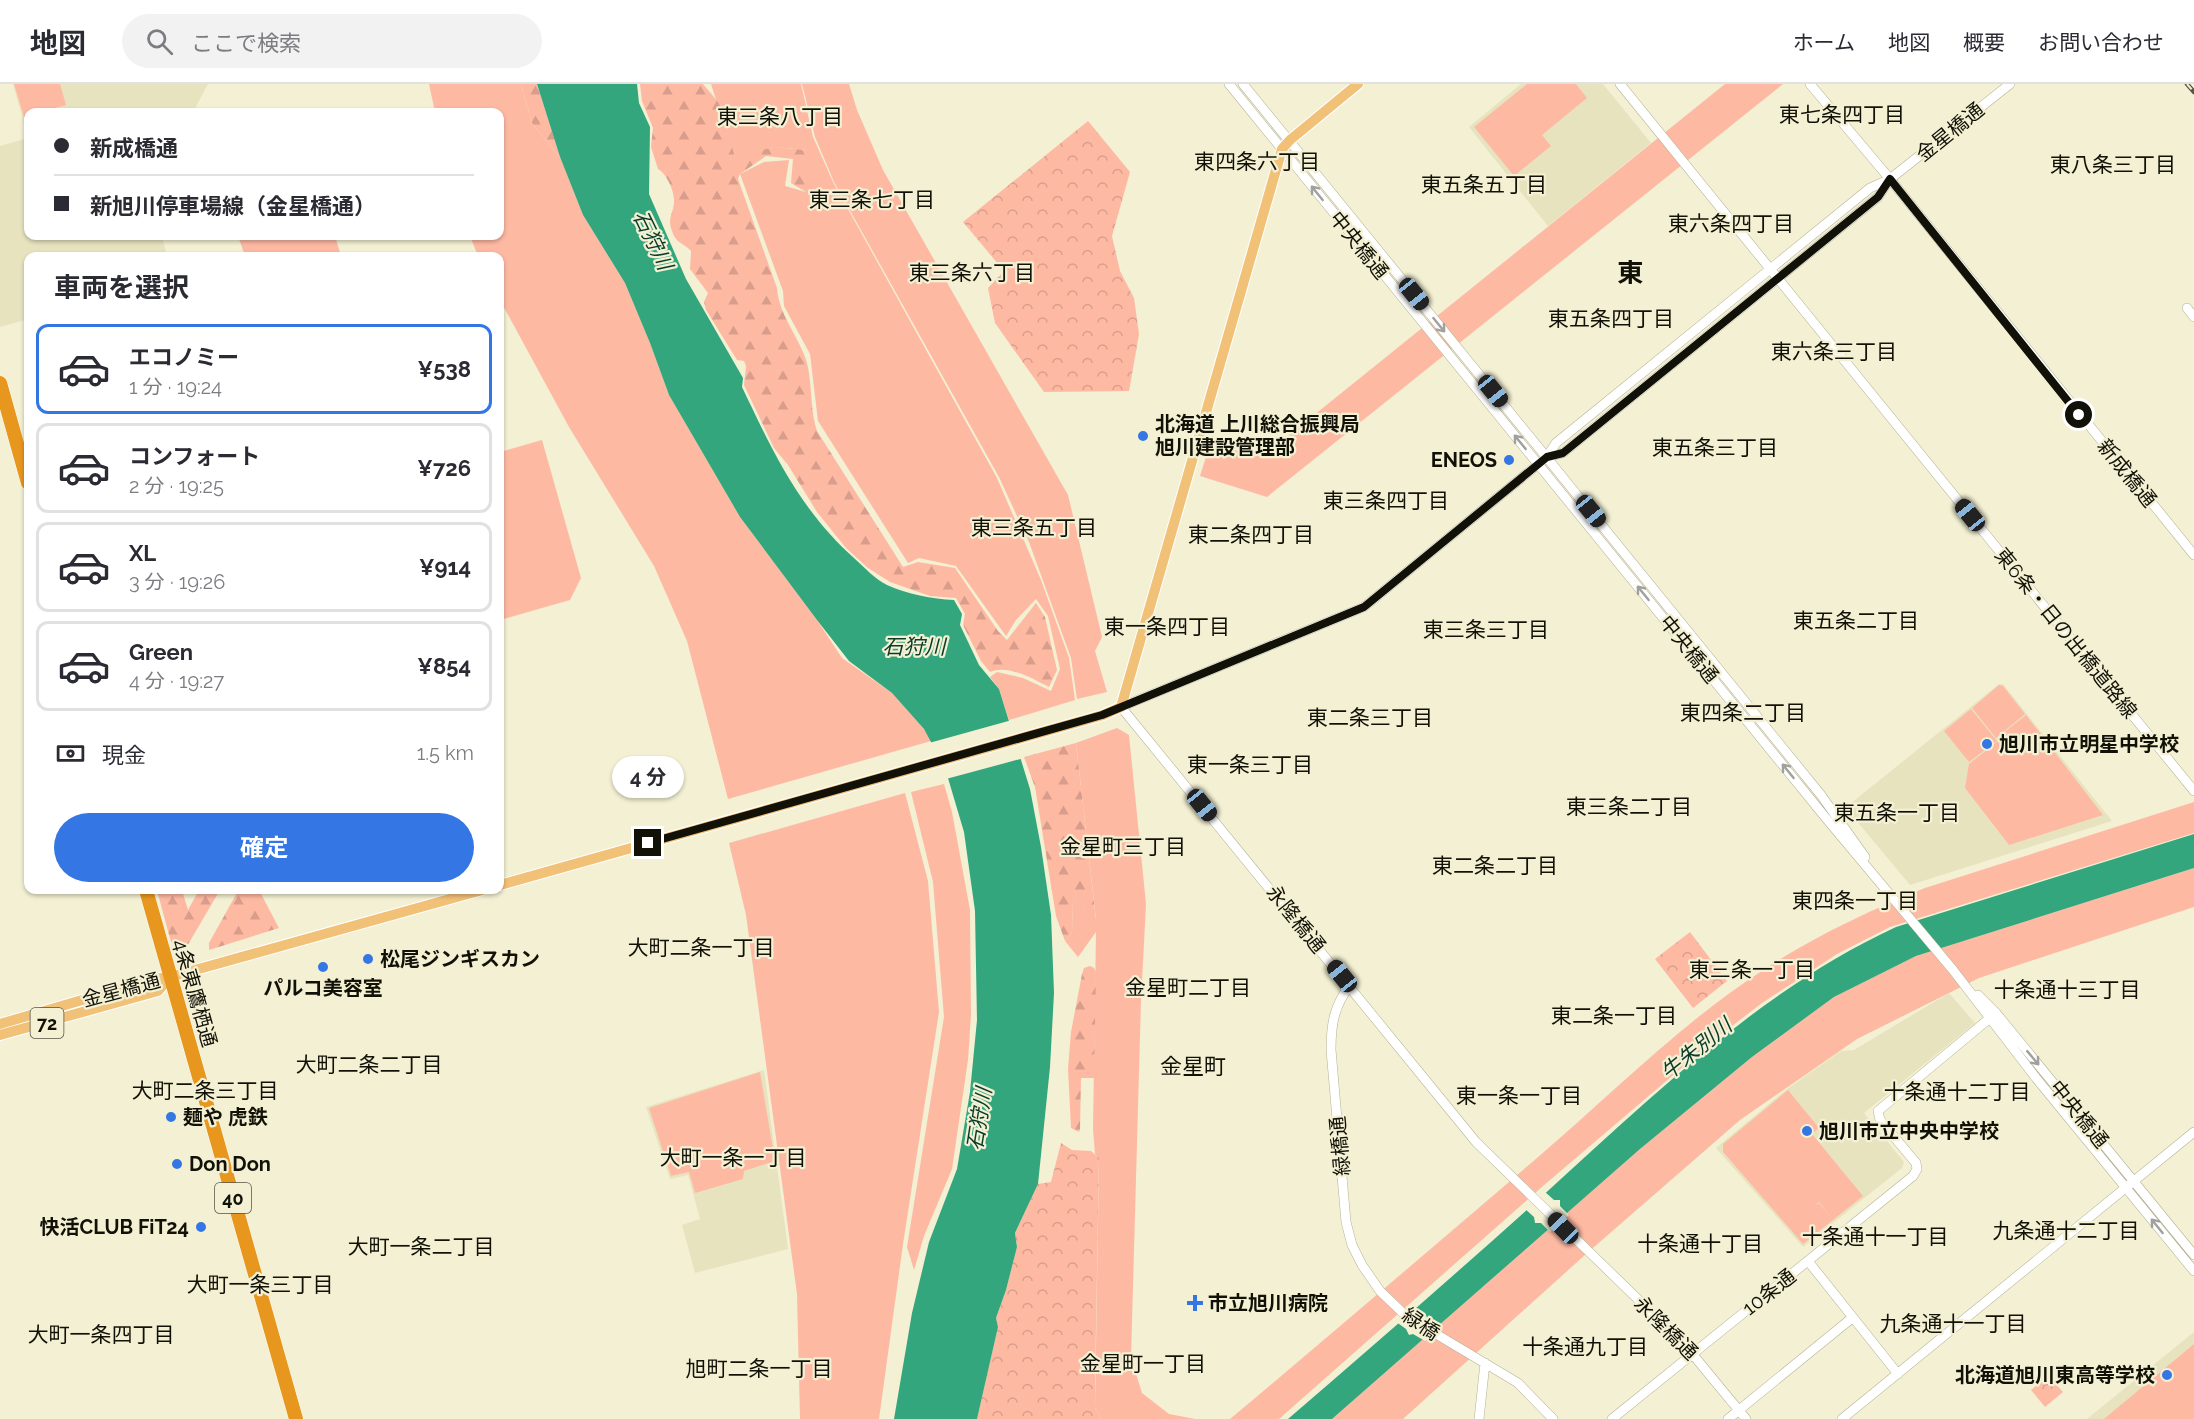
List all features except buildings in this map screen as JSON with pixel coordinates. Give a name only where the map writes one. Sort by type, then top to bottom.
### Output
[{"type":"highway","points":[[0,383],[24,469]]},
{"type":"highway","name":"4条東鷹栖通","points":[[147,894],[296,1419]]},
{"type":"main road","points":[[504,884],[1102,715],[1121,707],[1282,149],[1358,84]]},
{"type":"main road","points":[[170,977],[468,894]]},
{"type":"main road","name":"金星橋通","points":[[0,1024],[154,978],[170,977]]},
{"type":"main road","name":"金星橋通","points":[[0,1035],[158,991],[170,977]]},
{"type":"street","name":"中央橋通","points":[[1229,84],[1897,903],[2134,1181],[2194,1255]]},
{"type":"street","name":"中央橋通","points":[[1243,84],[1833,810],[1897,903]]},
{"type":"street","name":"東6条・日の出橋道路線","points":[[1620,84],[2194,791]]},
{"type":"street","name":"新成橋通","points":[[1810,84],[1890,179],[2194,555]]},
{"type":"street","name":"金星橋通","points":[[1121,707],[1364,607],[1547,457],[1556,443],[1870,188],[1890,179],[2010,84]]},
{"type":"street","name":"金星橋通","points":[[1547,457],[1563,453],[1878,197],[1890,179]]},
{"type":"street","points":[[2187,308],[2194,316]]},
{"type":"street","name":"永隆橋通","points":[[1121,707],[1476,1142],[1693,1353],[1746,1419]]},
{"type":"street","name":"緑橋通","points":[[1350,985],[1339,1000],[1331,1026],[1331,1050],[1346,1222],[1352,1245],[1362,1265],[1388,1299]]},
{"type":"street","name":"中央橋通","points":[[1992,1015],[2126,1188],[2194,1271]]},
{"type":"street","name":"10条通","points":[[1612,1419],[1914,1174],[1917,1169],[1916,1163],[1880,1119],[1878,1111],[1992,1015]]},
{"type":"street","points":[[1842,1419],[2194,1132]]},
{"type":"street","points":[[1808,1262],[1898,1374]]},
{"type":"street","name":"緑橋","points":[[1388,1299],[1406,1316],[1485,1363]]},
{"type":"street","points":[[1728,1419],[1852,1318]]},
{"type":"street","points":[[1479,1419],[1485,1363],[1518,1383],[1553,1419]]},
{"type":"shaded area","points":[[13,84],[208,84],[195,108],[24,108],[24,124]]},
{"type":"shaded area","points":[[1521,84],[1603,84],[1651,143],[1548,226],[1469,127]]},
{"type":"shaded area","points":[[24,139],[24,240],[163,240],[166,252],[24,252],[24,320],[0,327],[0,146]]},
{"type":"shaded area","name":"旭川市立明星中学校","points":[[1999,684],[2003,684],[2112,821],[1910,885],[1850,813],[1850,804]]},
{"type":"shaded area","name":"旭川市立中央中学校","points":[[1949,993],[1975,1023],[1864,1113],[1904,1162],[1902,1168],[1803,1247],[1716,1148],[1787,1089],[1841,1051],[1854,1050]]},
{"type":"shaded area","points":[[764,1070],[788,1249],[695,1273],[682,1225],[700,1219],[688,1175],[670,1179],[646,1107]]},
{"type":"shaded area","name":"北海道旭川東高等学校","points":[[2194,1332],[2194,1419],[2087,1419]]},
{"type":"green space","points":[[14,84],[60,84],[66,105],[55,108],[24,108],[24,117]]},
{"type":"green space","points":[[429,84],[521,84],[532,123],[560,157],[583,215],[625,283],[669,395],[740,517],[817,620],[842,658],[892,693],[924,729],[931,741],[728,799],[687,641],[654,566],[569,427],[504,307],[504,252],[476,252],[472,240],[504,240],[504,108],[434,108]]},
{"type":"green space","points":[[521,84],[537,84],[560,157],[532,123]]},
{"type":"green space","points":[[640,84],[703,84],[719,103],[735,157],[774,147],[806,150],[816,186],[806,192],[791,183],[793,159],[766,156],[740,174],[738,179],[777,288],[784,315],[805,357],[817,431],[903,567],[918,562],[955,568],[998,631],[1007,640],[1036,603],[1045,617],[1057,670],[1049,687],[1012,671],[990,672],[981,661],[963,625],[965,614],[956,598],[930,596],[890,582],[868,568],[846,548],[817,512],[788,465],[774,448],[744,385],[746,366],[744,361],[737,360],[706,310],[704,302],[708,293],[690,269],[691,251],[674,235],[670,223],[674,203],[673,194],[667,179],[658,169],[651,147],[653,128],[642,101]]},
{"type":"green space","points":[[711,84],[801,84],[813,137],[833,182],[997,478],[1041,580],[1069,658],[1075,700],[1009,720],[999,689],[990,677],[997,672],[1023,678],[1051,691],[1060,669],[1048,616],[1036,599],[1016,620],[1006,636],[956,566],[919,558],[908,563],[818,421],[810,354],[784,306],[783,291],[740,174],[764,162],[789,160],[785,186],[806,192],[806,150],[774,147],[735,158]]},
{"type":"green space","points":[[802,84],[849,84],[857,110],[883,170],[1068,495],[1102,637],[1095,651],[1107,692],[1077,699],[1071,658],[1029,542],[999,477],[834,182],[815,137]]},
{"type":"green space","points":[[1527,84],[1576,84],[1587,98],[1542,135],[1551,146],[1514,176],[1474,127]]},
{"type":"green space","points":[[1725,84],[1783,84],[1267,497],[1200,476],[1210,444],[1262,457]]},
{"type":"green space","points":[[1088,121],[1130,172],[1112,236],[1120,271],[1134,298],[1139,334],[1129,391],[1044,392],[995,323],[988,288],[1004,271],[963,222]]},
{"type":"green space","points":[[239,240],[336,240],[340,252],[244,252]]},
{"type":"green space","points":[[542,440],[581,578],[570,600],[504,619],[504,451]]},
{"type":"green space","points":[[1999,685],[2003,686],[2025,714],[1996,738],[1972,708]]},
{"type":"green space","points":[[1971,709],[1997,741],[1969,762],[1944,731]]},
{"type":"green space","points":[[2026,715],[2103,815],[2009,845],[1965,788],[1969,764]]},
{"type":"green space","points":[[1117,728],[1129,735],[1146,904],[1141,1000],[1131,1358],[1142,1393],[1169,1414],[1195,1419],[1102,1419],[1095,1408],[1099,1159],[1095,1154],[1093,1129],[1096,932],[1078,957],[1065,941],[1072,933],[1073,899],[1083,903],[1085,916],[1096,919],[1076,743]]},
{"type":"green space","points":[[1076,743],[1096,920],[1084,916],[1083,904],[1073,899],[1072,933],[1065,941],[1056,916],[1035,787],[1024,757]]},
{"type":"green space","points":[[944,784],[952,812],[970,910],[971,1015],[968,1060],[952,1169],[924,1236],[914,1270],[907,1247],[944,1017],[933,882],[911,792]]},
{"type":"green space","points":[[905,793],[928,881],[939,1012],[879,1419],[800,1419],[797,1294],[746,915],[729,843]]},
{"type":"green space","points":[[2194,802],[2194,833],[1890,927],[1837,954],[1762,1003],[1719,1036],[1543,1186],[1279,1419],[1230,1419],[1537,1158],[1678,1034],[1707,1010],[1768,967],[1845,924],[1925,888]]},
{"type":"green space","points":[[2194,868],[2194,907],[1979,978],[1857,1039],[1740,1120],[1586,1254],[1403,1419],[1332,1419],[1640,1149],[1752,1057],[1834,997],[1916,956]]},
{"type":"green space","points":[[158,894],[183,894],[188,910],[197,894],[218,894],[183,953],[171,942]]},
{"type":"green space","points":[[236,894],[261,894],[279,928],[209,950],[209,943]]},
{"type":"green space","points":[[1690,932],[1727,981],[1693,1008],[1655,959]]},
{"type":"green space","points":[[1090,966],[1096,972],[1094,1078],[1081,1078],[1079,1132],[1071,1128],[1068,1069],[1071,1032],[1082,974],[1084,968]]},
{"type":"green space","points":[[760,1072],[775,1161],[744,1171],[743,1179],[695,1193],[689,1172],[671,1176],[649,1108]]},
{"type":"green space","points":[[1788,1090],[1819,1128],[1812,1134],[1863,1196],[1833,1220],[1803,1244],[1723,1152],[1723,1144]]},
{"type":"green space","points":[[1061,1143],[1072,1150],[1091,1151],[1099,1158],[1095,1408],[1102,1419],[977,1419],[998,1327],[996,1318],[1017,1247],[1015,1233],[1038,1184],[1051,1182]]},
{"type":"green space","name":"北海道旭川東高等学校","points":[[2194,1344],[2194,1419],[2104,1419]]},
{"type":"green space","points":[[2045,1378],[2050,1378],[2063,1392],[2045,1407],[2031,1390]]},
{"type":"water","name":"石狩川","points":[[537,84],[637,84],[639,103],[650,127],[649,194],[686,279],[743,378],[742,387],[789,479],[835,540],[878,580],[911,593],[954,600],[962,614],[960,625],[979,665],[999,689],[1030,789],[1041,847],[1051,915],[1054,993],[1050,1067],[1038,1184],[1015,1233],[1017,1247],[996,1318],[998,1327],[977,1419],[894,1419],[912,1313],[929,1242],[957,1169],[970,1092],[977,1020],[975,911],[964,832],[945,768],[924,729],[892,693],[849,661],[740,517],[669,395],[625,283],[583,215],[560,157]]},
{"type":"water","name":"牛朱別川","points":[[2194,834],[2194,868],[1916,956],[1834,997],[1752,1057],[1640,1149],[1332,1419],[1288,1419],[1714,1044],[1801,980],[1896,927]]},
{"type":"pier","points":[[1012,720],[1024,758],[946,779],[929,743]]},
{"type":"pier","points":[[1544,1191],[1554,1200],[1560,1200],[1560,1206],[1569,1215],[1550,1232],[1541,1223],[1535,1223],[1534,1217],[1524,1208]]},
{"type":"pier","points":[[1410,1308],[1421,1317],[1426,1315],[1428,1321],[1440,1328],[1425,1341],[1413,1334],[1409,1335],[1406,1329],[1395,1321]]},
{"type":"railway","points":[[2187,84],[2194,92]]},
{"type":"place","name":"北海道 上川総合振興局 旭川建設管理部","points":[[1143,436]]},
{"type":"place","name":"ENEOS","points":[[1509,460]]},
{"type":"place","name":"旭川市立明星中学校","points":[[1987,744]]},
{"type":"place","name":"松尾ジンギスカン","points":[[368,959]]},
{"type":"place","name":"パルコ美容室","points":[[323,967]]},
{"type":"place","name":"麺や 虎鉄","points":[[171,1117]]},
{"type":"place","name":"旭川市立中央中学校","points":[[1807,1131]]},
{"type":"place","name":"Don Don","points":[[177,1164]]},
{"type":"place","name":"快活CLUB FiT24","points":[[201,1227]]},
{"type":"place","name":"市立旭川病院","points":[[1195,1303]]},
{"type":"place","name":"北海道旭川東高等学校","points":[[2167,1375]]},
{"type":"district","name":"東七条四丁目","points":[[1842,114]]},
{"type":"district","name":"東三条八丁目","points":[[780,116]]},
{"type":"district","name":"東四条六丁目","points":[[1257,161]]},
{"type":"district","name":"東八条三丁目","points":[[2113,164]]},
{"type":"district","name":"東五条五丁目","points":[[1484,184]]},
{"type":"district","name":"東三条七丁目","points":[[872,199]]},
{"type":"district","name":"東六条四丁目","points":[[1731,223]]},
{"type":"district","name":"東三条六丁目","points":[[972,272]]},
{"type":"district","name":"東","points":[[1630,273]]},
{"type":"district","name":"東五条四丁目","points":[[1611,318]]},
{"type":"district","name":"東六条三丁目","points":[[1834,351]]},
{"type":"district","name":"東五条三丁目","points":[[1715,447]]},
{"type":"district","name":"東三条四丁目","points":[[1386,500]]},
{"type":"district","name":"東三条五丁目","points":[[1034,527]]},
{"type":"district","name":"東二条四丁目","points":[[1251,534]]},
{"type":"district","name":"東五条二丁目","points":[[1856,620]]},
{"type":"district","name":"東一条四丁目","points":[[1167,626]]},
{"type":"district","name":"東三条三丁目","points":[[1486,629]]},
{"type":"district","name":"東四条二丁目","points":[[1743,712]]},
{"type":"district","name":"東二条三丁目","points":[[1370,717]]},
{"type":"district","name":"東一条三丁目","points":[[1250,764]]},
{"type":"district","name":"東三条二丁目","points":[[1629,806]]},
{"type":"district","name":"東五条一丁目","points":[[1897,812]]},
{"type":"district","name":"金星町三丁目","points":[[1123,846]]},
{"type":"district","name":"東二条二丁目","points":[[1495,865]]},
{"type":"district","name":"東四条一丁目","points":[[1855,900]]},
{"type":"district","name":"大町二条一丁目","points":[[701,947]]},
{"type":"district","name":"東三条一丁目","points":[[1752,969]]},
{"type":"district","name":"金星町二丁目","points":[[1188,987]]},
{"type":"district","name":"十条通十三丁目","points":[[2067,989]]},
{"type":"district","name":"東二条一丁目","points":[[1614,1015]]},
{"type":"district","name":"大町二条二丁目","points":[[369,1064]]},
{"type":"district","name":"金星町","points":[[1193,1066]]},
{"type":"district","name":"大町二条三丁目","points":[[205,1090]]},
{"type":"district","name":"十条通十二丁目","points":[[1957,1091]]},
{"type":"district","name":"東一条一丁目","points":[[1519,1095]]},
{"type":"district","name":"大町一条一丁目","points":[[733,1157]]},
{"type":"district","name":"九条通十二丁目","points":[[2066,1230]]},
{"type":"district","name":"十条通十一丁目","points":[[1875,1236]]},
{"type":"district","name":"十条通十丁目","points":[[1700,1243]]},
{"type":"district","name":"大町一条二丁目","points":[[421,1246]]},
{"type":"district","name":"大町一条三丁目","points":[[260,1284]]},
{"type":"district","name":"九条通十一丁目","points":[[1953,1323]]},
{"type":"district","name":"大町一条四丁目","points":[[101,1334]]},
{"type":"district","name":"十条通九丁目","points":[[1585,1346]]},
{"type":"district","name":"金星町一丁目","points":[[1143,1363]]},
{"type":"district","name":"旭町二条一丁目","points":[[759,1368]]},
{"type":"route","points":[[648,843],[1102,715],[1364,607],[1547,457],[1563,453],[1878,197],[1890,179],[2079,415]]}]
